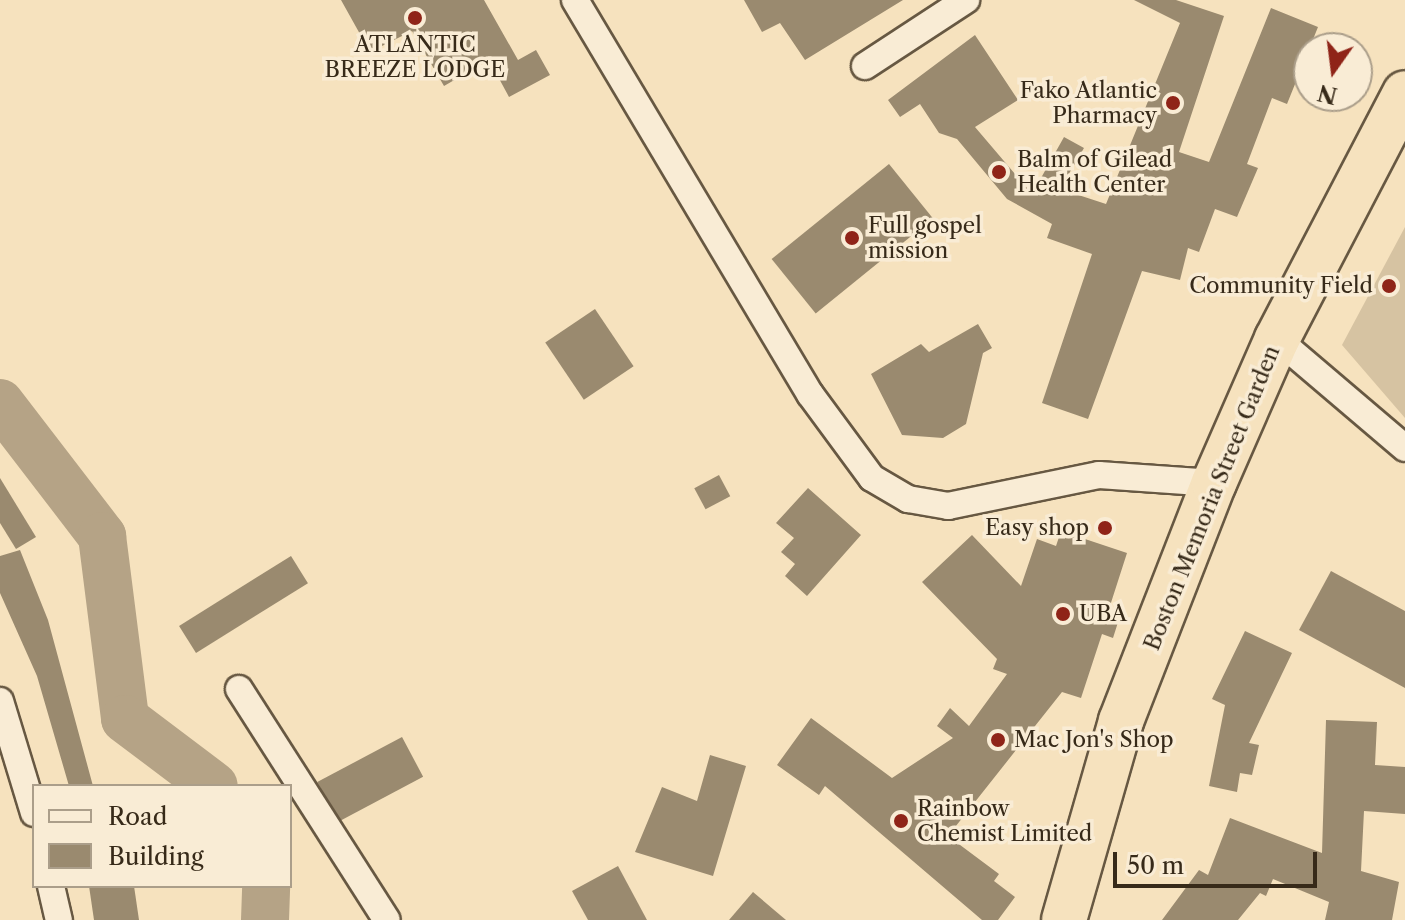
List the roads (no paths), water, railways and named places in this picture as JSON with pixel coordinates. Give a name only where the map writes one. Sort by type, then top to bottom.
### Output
[{"type":"highway","name":"Boston Memoria Street Garden","points":[[1064,920],[1121,721],[1214,483],[1277,339],[1405,93]]},
{"type":"street","points":[[575,0],[810,394],[872,478],[908,499],[948,506],[1099,475],[1214,483]]},
{"type":"street","points":[[865,66],[966,0]]},
{"type":"street","points":[[1277,339],[1405,448]]},
{"type":"street","points":[[239,689],[387,920]]},
{"type":"street","points":[[0,701],[32,806]]},
{"type":"street","points":[[51,888],[59,920]]},
{"type":"waterway","points":[[0,403],[102,536],[125,719],[211,784]]},
{"type":"waterway","points":[[265,920],[266,888]]},
{"type":"place","name":"ATLANTIC BREEZE LODGE","points":[[415,18]]},
{"type":"place","name":"Fako Atlantic Pharmacy","points":[[1173,103]]},
{"type":"place","name":"Balm of Gilead Health Center","points":[[999,172]]},
{"type":"place","name":"Full gospel mission","points":[[852,238]]},
{"type":"place","name":"Community Field","points":[[1389,286]]},
{"type":"place","name":"Easy shop","points":[[1105,528]]},
{"type":"place","name":"UBA","points":[[1063,614]]},
{"type":"place","name":"Mac Jon's Shop","points":[[998,740]]},
{"type":"place","name":"Rainbow Chemist Limited","points":[[901,821]]}]
